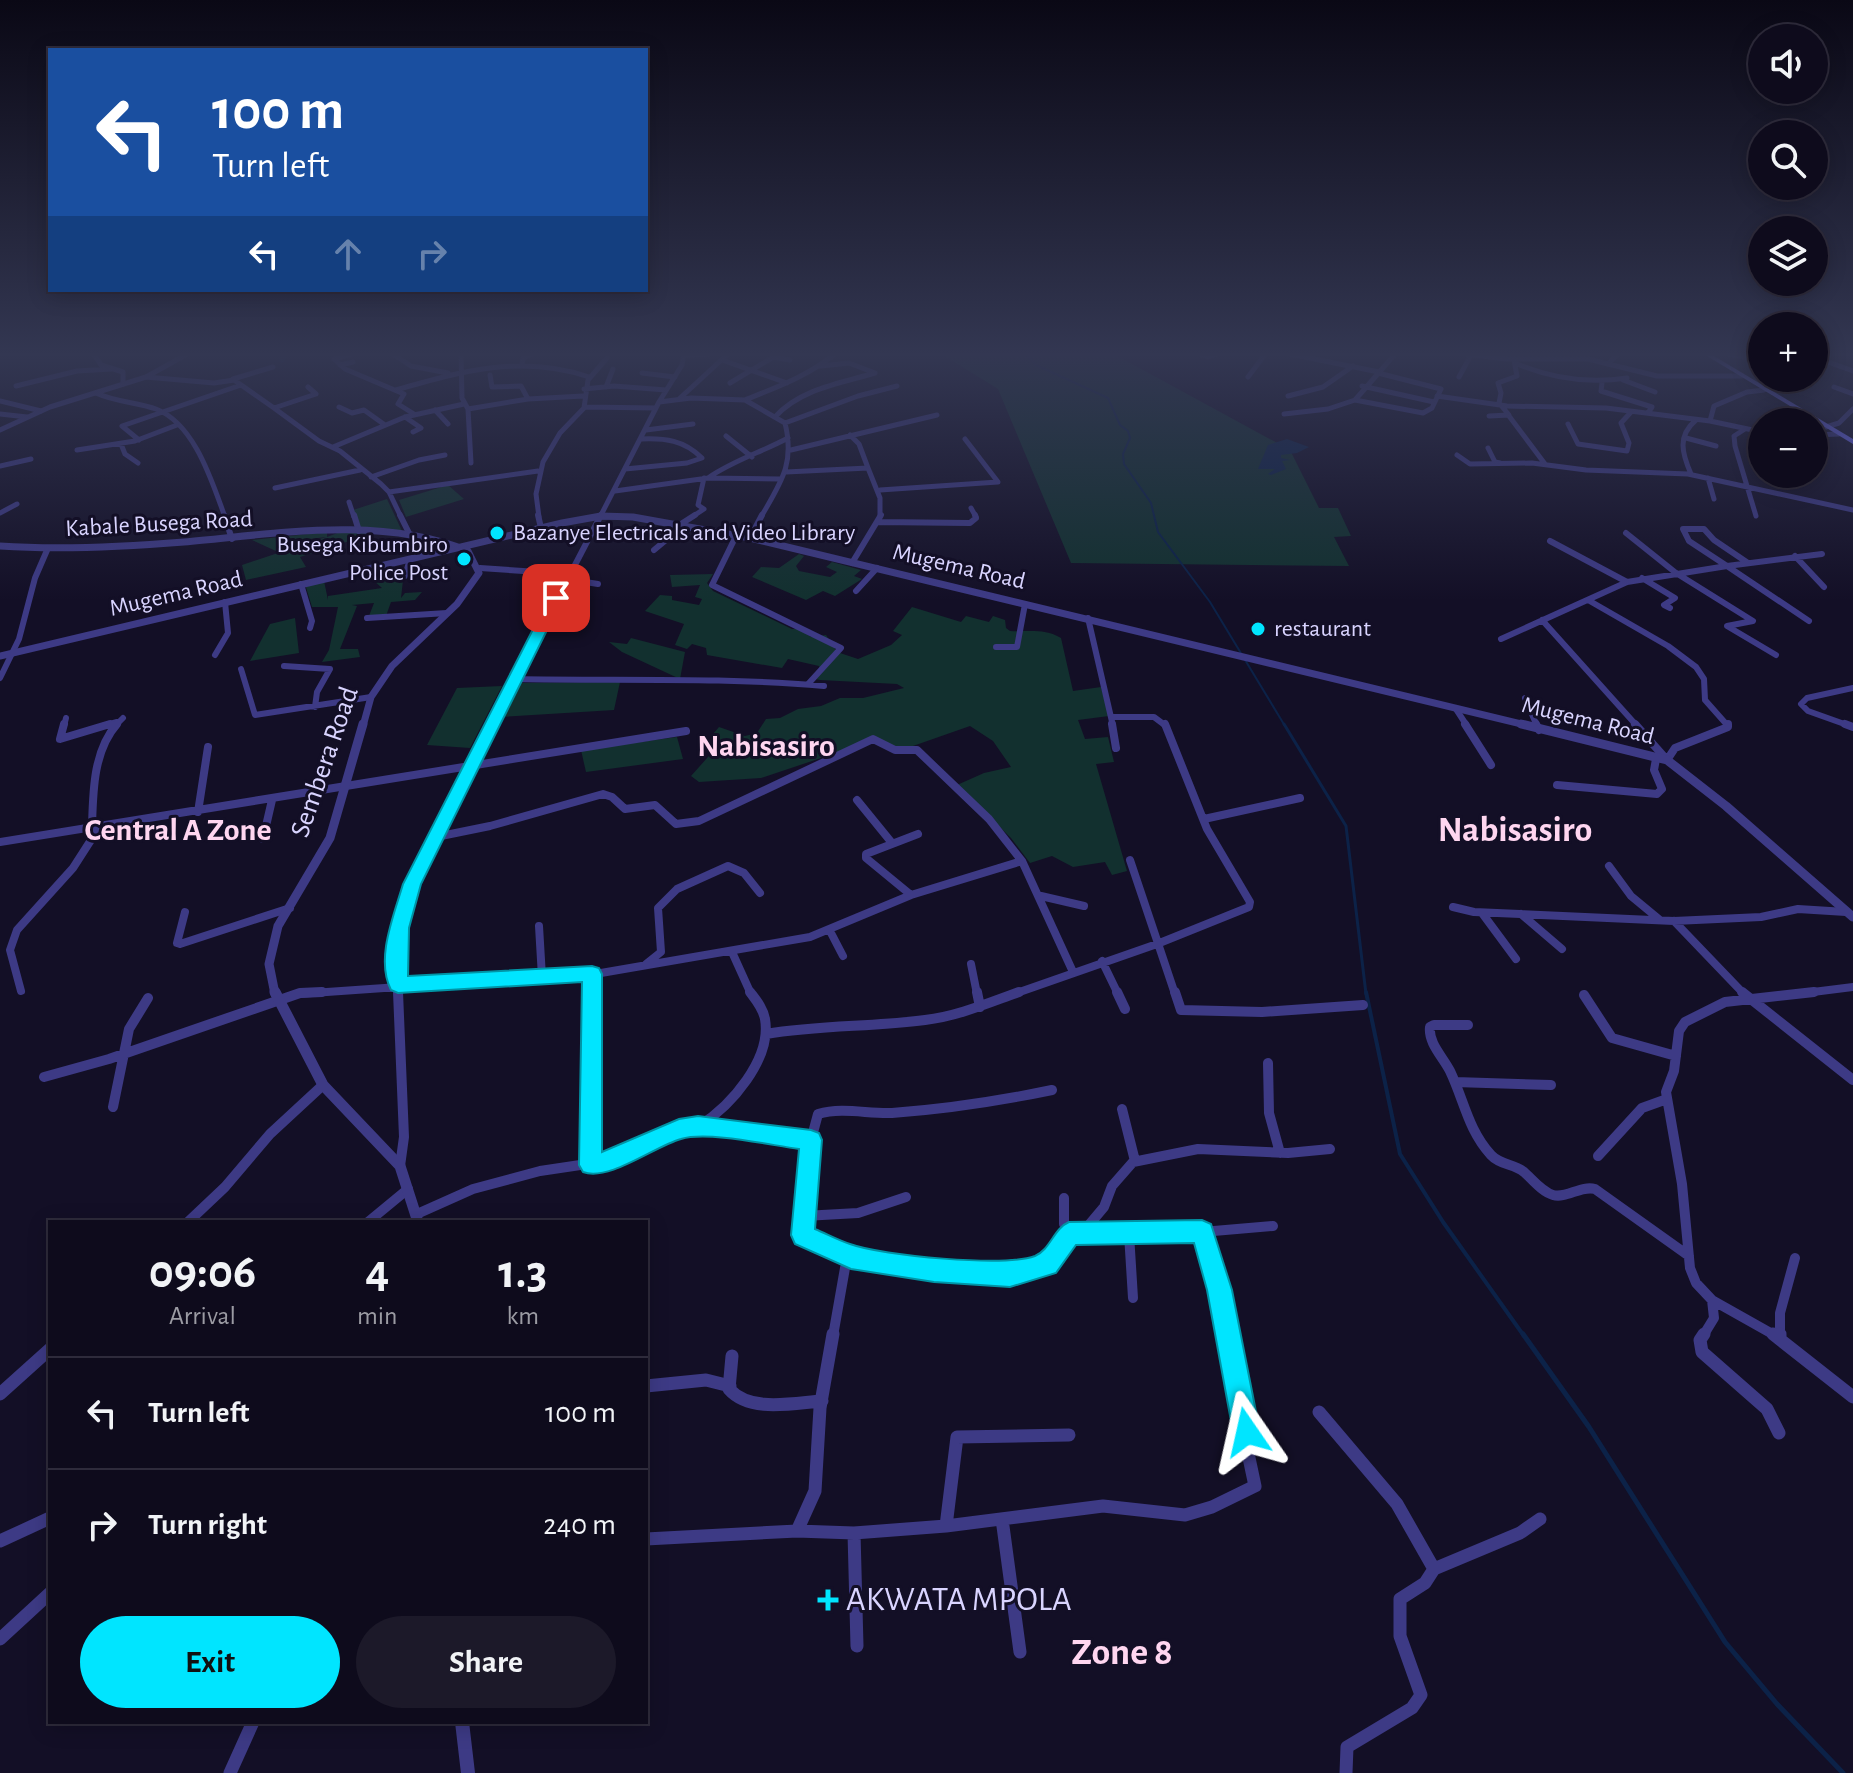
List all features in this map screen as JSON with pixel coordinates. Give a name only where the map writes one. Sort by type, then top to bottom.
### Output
[{"type":"street","points":[[134,436],[139,440]]},
{"type":"street","points":[[77,450],[121,444],[150,436]]},
{"type":"street","points":[[184,436],[207,471],[232,539]]},
{"type":"street","points":[[312,436],[333,447],[389,492],[409,533]]},
{"type":"street","points":[[333,447],[360,436]]},
{"type":"street","points":[[469,436],[471,463]]},
{"type":"street","points":[[541,528],[535,503],[538,471],[558,436]]},
{"type":"street","points":[[400,1166],[404,1137],[396,951],[403,910],[436,837],[567,576],[643,436]]},
{"type":"street","points":[[726,436],[752,457]]},
{"type":"street","points":[[791,450],[847,436]]},
{"type":"street","points":[[851,436],[859,444],[880,490],[883,511],[852,563]]},
{"type":"street","points":[[1524,436],[1545,464]]},
{"type":"street","points":[[1574,436],[1578,444],[1627,451],[1629,443],[1626,436]]},
{"type":"street","points":[[1457,455],[1470,464],[1545,464],[1599,471],[1691,474],[1748,486],[1734,436]]},
{"type":"street","points":[[654,550],[704,509],[698,505],[706,478],[788,438],[791,450],[786,472],[750,538]]},
{"type":"street","points":[[1691,474],[1681,453],[1686,438],[1716,446]]},
{"type":"street","points":[[625,469],[687,463],[702,458],[688,444],[672,439],[641,439]]},
{"type":"street","points":[[880,490],[998,482],[965,439]]},
{"type":"street","points":[[121,444],[125,454],[138,463]]},
{"type":"street","points":[[1488,448],[1495,462],[1501,464]]},
{"type":"street","points":[[371,477],[419,460],[445,455]]},
{"type":"street","points":[[0,466],[31,459]]},
{"type":"street","points":[[786,472],[868,468]]},
{"type":"street","points":[[275,488],[360,470]]},
{"type":"street","points":[[389,492],[538,471]]},
{"type":"street","points":[[615,491],[706,478],[780,479]]},
{"type":"street","points":[[1708,478],[1714,499]]},
{"type":"street","points":[[1748,488],[1756,516]]},
{"type":"street","points":[[1757,488],[1853,510]]},
{"type":"street","points":[[349,502],[359,531]]},
{"type":"street","points":[[0,513],[17,504]]},
{"type":"street","points":[[878,522],[970,523],[976,518],[971,508]]},
{"type":"street","name":"Mugema Road","points":[[0,656],[541,528],[601,516],[633,517],[750,538],[1667,760],[1726,806],[1850,914]]},
{"type":"street","points":[[1748,563],[1714,540],[1704,529],[1683,529],[1689,541],[1809,621]]},
{"type":"street","name":"Kabale Busega Road","points":[[3,547],[48,548],[232,539],[318,531],[409,533],[462,546]]},
{"type":"street","points":[[1626,533],[1676,573],[1753,621],[1727,626],[1776,655]]},
{"type":"street","points":[[736,536],[712,585],[841,648],[809,683]]},
{"type":"street","points":[[1550,541],[1627,582]]},
{"type":"street","points":[[462,546],[474,555],[480,568],[567,576],[598,584]]},
{"type":"street","points":[[0,553],[3,547]]},
{"type":"street","points":[[0,678],[13,653],[48,548]]},
{"type":"street","points":[[1501,639],[1641,578],[1822,554]]},
{"type":"street","points":[[1795,556],[1824,587]]},
{"type":"street","points":[[405,576],[410,559]]},
{"type":"street","name":"Sembera Road","points":[[418,1218],[400,1166],[323,1085],[276,999],[269,964],[278,926],[330,838],[371,697],[392,666],[467,593],[480,568]]},
{"type":"street","points":[[856,591],[877,568]]},
{"type":"street","points":[[1641,578],[1675,598],[1664,605],[1670,608]]},
{"type":"street","points":[[301,584],[312,621],[310,628]]},
{"type":"street","points":[[1542,620],[1667,760],[1675,748],[1722,730],[1728,723],[1705,700],[1704,677],[1691,663],[1588,600]]},
{"type":"street","points":[[215,655],[228,637],[225,602]]},
{"type":"street","points":[[996,647],[1017,647],[1025,604]]},
{"type":"street","points":[[367,618],[447,613]]},
{"type":"street","points":[[1088,618],[1089,640],[1113,717],[1116,748]]},
{"type":"street","points":[[284,666],[329,668],[317,692],[315,707]]},
{"type":"street","points":[[241,669],[255,715],[371,697]]},
{"type":"street","points":[[515,679],[663,682],[744,679],[824,686]]},
{"type":"street","points":[[1853,688],[1807,698],[1801,704],[1808,711],[1853,727]]},
{"type":"street","points":[[1525,698],[1539,730]]},
{"type":"street","points":[[1456,709],[1491,765]]},
{"type":"street","points":[[766,1034],[806,1027],[925,1020],[980,1007],[1102,961],[1157,944],[1250,905],[1204,819],[1163,721],[1154,717],[1113,717]]},
{"type":"street","points":[[21,991],[10,950],[17,930],[73,868],[96,827],[101,755],[120,720],[62,739],[59,737],[66,718]]},
{"type":"street","points":[[0,842],[686,731]]},
{"type":"street","points":[[436,837],[469,831],[603,794],[612,797],[625,809],[655,805],[676,824],[687,824],[873,739],[895,750],[917,750],[961,791],[1013,847],[1041,896],[1073,972]]},
{"type":"street","points":[[198,812],[208,747]]},
{"type":"street","points":[[1557,785],[1657,794],[1662,789],[1654,770],[1656,759]]},
{"type":"street","points":[[1204,819],[1300,798]]},
{"type":"street","points":[[263,839],[272,800]]},
{"type":"street","points":[[857,800],[892,843]]},
{"type":"street","points":[[911,895],[866,858],[871,851],[918,834]]},
{"type":"street","points":[[1130,860],[1181,1010],[1262,1012],[1363,1005]]},
{"type":"street","points":[[44,1077],[125,1053],[300,993],[592,974],[732,952],[830,931],[911,895],[1022,861]]},
{"type":"street","points":[[642,966],[661,952],[664,939],[657,910],[672,892],[728,866],[744,873],[760,893]]},
{"type":"street","points":[[1609,866],[1631,896],[1660,920]]},
{"type":"street","points":[[1041,896],[1084,906]]},
{"type":"street","points":[[1453,907],[1482,913],[1674,921],[1761,917],[1798,909],[1850,914]]},
{"type":"street","points":[[185,912],[177,943],[180,944],[291,908]]},
{"type":"street","points":[[1482,913],[1516,959]]},
{"type":"street","points":[[1521,914],[1562,949]]},
{"type":"street","points":[[1674,921],[1750,1000],[1853,1080]]},
{"type":"street","points":[[539,926],[542,977]]},
{"type":"street","points":[[830,931],[843,956]]},
{"type":"street","points":[[698,1126],[721,1112],[737,1091],[766,1034],[764,1012],[742,979],[732,952]]},
{"type":"street","points":[[1102,961],[1125,1009]]},
{"type":"street","points":[[971,964],[980,1007]]},
{"type":"street","points":[[591,1165],[592,974]]},
{"type":"street","points":[[1853,987],[1725,1002],[1685,1022],[1679,1031],[1674,1071],[1666,1086],[1682,1184],[1692,1275],[1712,1300],[1780,1338],[1853,1397]]},
{"type":"street","points":[[1584,995],[1612,1038],[1676,1056]]},
{"type":"street","points":[[113,1107],[129,1029],[148,998]]},
{"type":"street","points":[[1468,1025],[1434,1025],[1428,1031],[1455,1082],[1463,1111],[1497,1161],[1520,1169],[1551,1195],[1558,1196],[1587,1187],[1595,1189],[1689,1256]]},
{"type":"street","points":[[1268,1063],[1269,1113],[1280,1153]]},
{"type":"street","points":[[1455,1082],[1551,1085]]},
{"type":"street","points":[[190,1220],[225,1187],[270,1134],[323,1085]]},
{"type":"street","points":[[1052,1090],[929,1110],[881,1113],[830,1111],[818,1114],[811,1140],[805,1238],[851,1257],[934,1270],[1010,1275],[1047,1265],[1069,1233]]},
{"type":"street","points":[[1598,1156],[1642,1108],[1667,1099]]},
{"type":"street","points":[[1122,1109],[1135,1161]]},
{"type":"street","points":[[418,1218],[473,1189],[540,1171],[607,1161],[679,1129],[698,1126],[811,1140]]},
{"type":"street","points":[[1083,1232],[1104,1207],[1112,1186],[1135,1161],[1198,1149],[1280,1153],[1330,1149]]},
{"type":"street","points":[[370,1220],[408,1189]]},
{"type":"street","points":[[804,1216],[858,1213],[906,1197]]},
{"type":"street","points":[[1064,1198],[1062,1211],[1069,1233]]},
{"type":"street","points":[[1069,1233],[1202,1232],[1273,1226]]},
{"type":"street","points":[[648,1539],[797,1531],[854,1533],[946,1526],[1103,1506],[1185,1515],[1224,1503],[1255,1486],[1219,1290],[1202,1232]]},
{"type":"street","points":[[1129,1234],[1133,1298]]},
{"type":"street","points":[[797,1531],[815,1491],[822,1401],[845,1268],[851,1257]]},
{"type":"street","points":[[1780,1338],[1780,1313],[1795,1258]]},
{"type":"street","points":[[1712,1300],[1714,1318],[1700,1340],[1702,1352],[1767,1409],[1779,1433]]},
{"type":"street","points":[[0,1394],[48,1351]]},
{"type":"street","points":[[732,1356],[730,1386],[735,1398],[755,1403],[822,1401]]},
{"type":"street","points":[[648,1386],[666,1388],[685,1381],[710,1378],[730,1386]]},
{"type":"street","points":[[1319,1412],[1397,1504],[1434,1569]]},
{"type":"street","points":[[946,1526],[957,1437],[1069,1435]]},
{"type":"street","points":[[0,1541],[48,1519]]},
{"type":"street","points":[[1002,1519],[1020,1652]]},
{"type":"street","points":[[1346,1773],[1347,1747],[1412,1708],[1421,1695],[1403,1649],[1397,1608],[1400,1599],[1425,1583],[1434,1569],[1520,1533],[1540,1519]]},
{"type":"street","points":[[854,1533],[857,1646]]},
{"type":"street","points":[[0,1639],[48,1595]]},
{"type":"street","points":[[230,1773],[252,1724]]},
{"type":"street","points":[[462,1724],[468,1773]]},
{"type":"green space","points":[[1018,436],[1264,436],[1290,450],[1319,508],[1338,508],[1351,536],[1334,537],[1349,566],[1071,563]]},
{"type":"green space","points":[[448,485],[464,499],[406,517],[399,500]]},
{"type":"green space","points":[[387,499],[402,531],[360,528],[353,510]]},
{"type":"green space","points":[[327,532],[327,537],[340,532],[374,533],[300,557],[306,567],[246,580],[242,565],[326,537],[285,542],[278,552],[252,540]]},
{"type":"green space","points":[[799,554],[804,556],[796,566],[799,571],[830,577],[837,572],[826,567],[832,562],[861,570],[854,576],[862,579],[835,596],[823,591],[806,600],[752,577],[761,567],[779,568]]},
{"type":"green space","points":[[713,574],[707,583],[713,591],[811,637],[826,635],[837,652],[858,659],[891,645],[902,635],[893,631],[912,607],[961,622],[966,616],[989,622],[993,616],[1005,620],[1006,628],[1010,631],[1042,632],[1061,638],[1073,691],[1101,687],[1109,716],[1078,720],[1085,739],[1108,737],[1114,762],[1096,764],[1127,871],[1112,875],[1105,862],[1073,867],[1052,856],[1030,863],[1011,838],[957,785],[984,773],[1011,767],[993,741],[970,726],[893,753],[875,740],[761,778],[699,782],[691,776],[716,748],[713,734],[719,727],[745,736],[757,733],[766,719],[780,718],[798,709],[821,706],[840,698],[863,698],[904,688],[897,684],[820,680],[815,679],[821,672],[819,666],[788,659],[782,668],[707,655],[706,648],[692,644],[687,649],[675,645],[684,624],[645,611],[660,595],[699,605],[702,599],[695,597],[700,585],[672,587],[670,575]]},
{"type":"green space","points":[[403,580],[401,598],[405,593],[422,592],[415,600],[391,602],[386,616],[369,616],[374,603],[352,605],[357,606],[340,649],[358,649],[360,657],[322,662],[329,650],[338,607],[312,607],[305,584],[324,581],[328,600],[328,596],[382,588],[374,581]]},
{"type":"green space","points":[[295,618],[299,653],[250,661],[270,624]]},
{"type":"green space","points":[[631,638],[685,652],[680,679],[622,652],[609,642],[627,644]]},
{"type":"green space","points":[[620,682],[614,710],[501,717],[519,683]]},
{"type":"green space","points":[[502,686],[470,748],[427,745],[457,688]]},
{"type":"green space","points":[[677,737],[683,759],[586,772],[581,750]]},
{"type":"water","points":[[1287,439],[1309,447],[1297,453],[1281,455],[1281,458],[1290,460],[1282,461],[1286,469],[1271,475],[1268,474],[1275,469],[1258,469],[1268,445]]},
{"type":"waterway","points":[[1129,436],[1123,454],[1124,464],[1151,503],[1158,532],[1210,602],[1285,726]]},
{"type":"waterway","points":[[1284,724],[1346,826],[1366,994]]},
{"type":"waterway","points":[[1366,992],[1400,1154],[1443,1222],[1524,1336]]},
{"type":"waterway","points":[[1523,1334],[1589,1427],[1725,1642],[1777,1704],[1843,1773]]},
{"type":"place","name":"Bazanye Electricals and Video Library","points":[[497,533]]},
{"type":"place","name":"Busega Kibumbiro Police Post","points":[[464,559]]},
{"type":"place","name":"restaurant","points":[[1258,629]]},
{"type":"place","name":"AKWATA MPOLA","points":[[828,1600]]},
{"type":"district","name":"Nabisasiro","points":[[766,746]]},
{"type":"district","name":"Central A Zone","points":[[178,830]]},
{"type":"district","name":"Nabisasiro","points":[[1515,830]]},
{"type":"district","name":"Zone 8","points":[[1122,1653]]},
{"type":"route","points":[[556,598],[412,884],[399,928],[396,951],[398,985],[592,974],[591,1165],[679,1129],[698,1126],[811,1140],[803,1235],[851,1257],[934,1270],[1010,1275],[1047,1265],[1069,1233],[1202,1232],[1219,1290],[1247,1432]]}]
